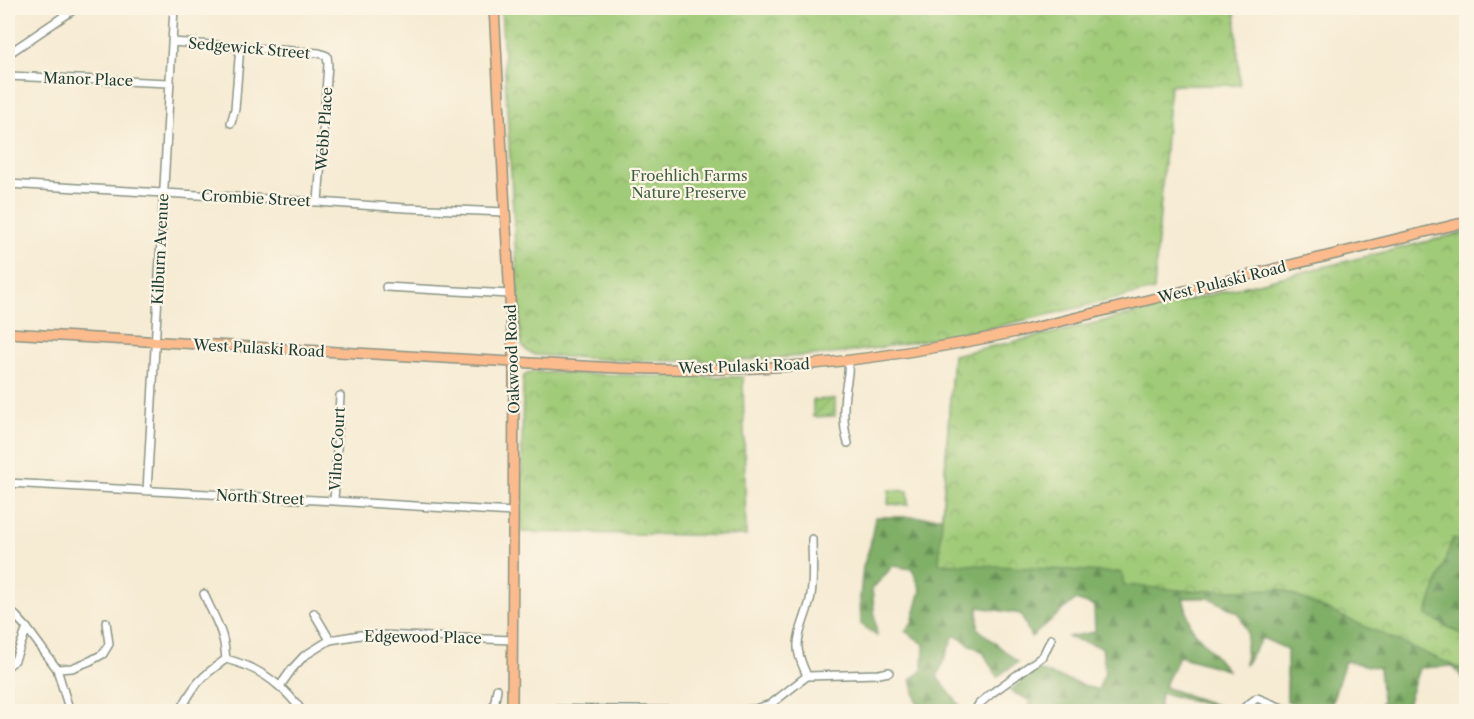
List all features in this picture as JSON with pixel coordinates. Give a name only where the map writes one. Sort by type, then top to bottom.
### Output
[{"type":"main road","name":"Oakwood Road","points":[[494,8],[514,401],[512,710]]},
{"type":"main road","name":"West Pulaski Road","points":[[8,333],[513,363],[676,369],[759,368],[849,360],[920,350],[1021,331],[1467,222]]},
{"type":"street","points":[[8,54],[76,8]]},
{"type":"street","name":"Kilburn Avenue","points":[[147,491],[174,8]]},
{"type":"street","name":"Sedgewick Street","points":[[172,42],[318,53],[327,56]]},
{"type":"street","points":[[231,123],[235,108],[240,46]]},
{"type":"street","name":"Webb Place","points":[[318,202],[327,56]]},
{"type":"street","name":"Manor Place","points":[[8,76],[169,82]]},
{"type":"street","name":"Crombie Street","points":[[8,184],[505,212]]},
{"type":"street","points":[[386,287],[509,294]]},
{"type":"street","points":[[848,443],[844,421],[849,360]]},
{"type":"street","name":"Vilno Court","points":[[334,501],[340,396]]},
{"type":"street","name":"North Street","points":[[8,483],[513,512]]},
{"type":"street","points":[[807,676],[799,657],[798,645],[812,594],[812,539]]},
{"type":"street","points":[[204,594],[223,639],[226,659]]},
{"type":"street","points":[[8,610],[27,628],[57,669],[70,711]]},
{"type":"street","points":[[314,613],[330,640]]},
{"type":"street","points":[[57,669],[72,668],[104,654],[109,644],[106,622]]},
{"type":"street","points":[[8,666],[15,660],[27,628]]},
{"type":"street","name":"Edgewood Place","points":[[280,686],[304,656],[330,640],[378,635],[513,640]]},
{"type":"street","points":[[974,711],[992,693],[1043,656],[1051,639]]},
{"type":"street","points":[[180,711],[196,684],[206,673],[226,659],[239,662],[280,686],[303,711]]},
{"type":"street","points":[[512,710],[735,711],[755,709],[771,704],[807,676],[889,672]]},
{"type":"street","points":[[493,711],[497,689]]},
{"type":"street","points":[[1245,711],[1245,708],[1257,698],[1292,711]]},
{"type":"green space","name":"Froehlich Farms Nature Preserve","points":[[501,8],[1235,8],[1240,85],[1170,85],[1154,290],[983,330],[832,354],[729,361],[636,361],[535,355],[528,352],[521,344]]},
{"type":"green space","points":[[1466,232],[1466,683],[1453,666],[1419,668],[1405,711],[1377,711],[1382,701],[1379,668],[1345,661],[1329,711],[1309,711],[1287,701],[1287,649],[1262,638],[1245,665],[1247,632],[1239,613],[1210,598],[1183,598],[1191,627],[1227,670],[1179,656],[1164,687],[1233,711],[1161,693],[1159,711],[1029,711],[1029,700],[1010,691],[1035,669],[1098,690],[1105,672],[1102,647],[1067,637],[1095,632],[1094,606],[1075,600],[1031,637],[1021,614],[978,607],[978,629],[1018,662],[997,677],[983,652],[954,635],[937,677],[964,711],[919,711],[911,680],[923,669],[924,644],[905,631],[912,623],[921,590],[912,569],[893,566],[872,589],[877,636],[861,624],[860,597],[863,567],[870,546],[875,517],[942,517],[953,355],[1059,332]]},
{"type":"green space","points":[[1466,232],[1466,543],[1453,538],[1426,615],[1466,637],[1466,671],[1280,589],[1190,591],[1124,585],[1122,573],[939,563],[953,355],[1059,332]]},
{"type":"green space","points":[[532,372],[743,377],[746,536],[521,532],[523,378]]},
{"type":"green space","points":[[835,399],[835,416],[813,417],[813,400]]},
{"type":"green space","points":[[889,490],[908,491],[908,505],[888,504]]}]
